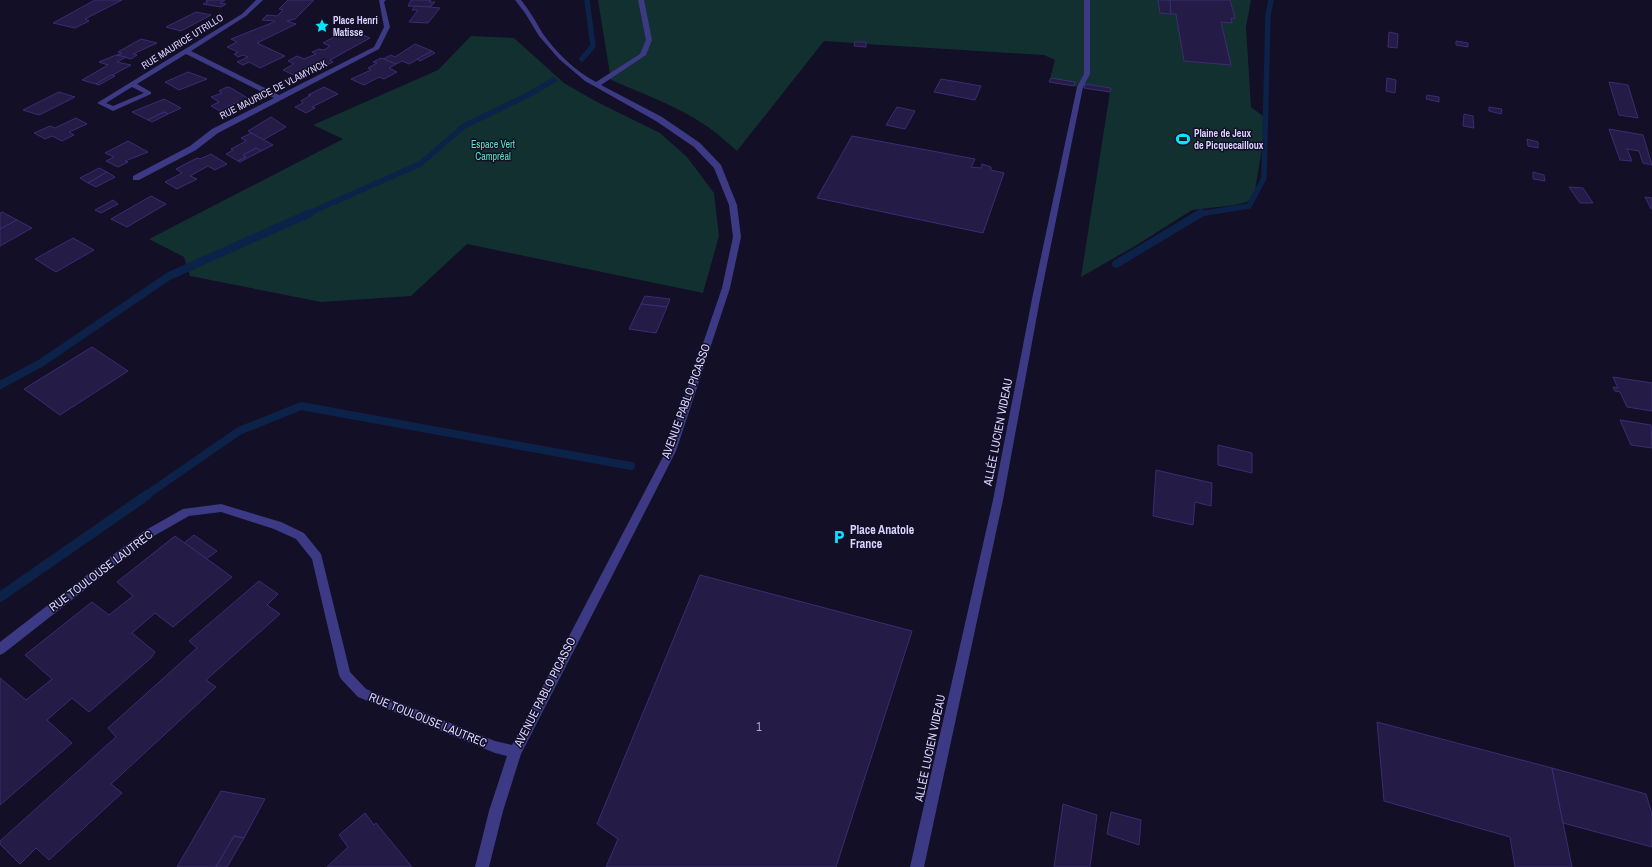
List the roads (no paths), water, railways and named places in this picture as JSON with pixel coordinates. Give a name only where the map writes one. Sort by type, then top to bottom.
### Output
[{"type":"street","name":"RUE MAURICE UTRILLO","points":[[132,84],[149,93],[112,109],[101,103],[244,14],[260,0]]},
{"type":"street","name":"RUE MAURICE DE VLAMYNCK","points":[[136,178],[193,148],[215,131],[277,97],[377,48],[387,27],[383,0]]},
{"type":"street","name":"AVENUE PABLO PICASSO","points":[[482,867],[496,811],[515,752],[671,451],[726,288],[737,237],[734,205],[718,167],[697,145],[659,119],[587,80],[561,58],[541,35],[528,12],[518,0]]},
{"type":"street","points":[[596,85],[643,55],[649,40],[641,0]]},
{"type":"street","name":"ALLÉE LUCIEN VIDEAU","points":[[917,867],[998,500],[1036,299],[1080,87],[1087,74],[1087,0]]},
{"type":"street","points":[[186,51],[277,97]]},
{"type":"street","name":"RUE TOULOUSE LAUTREC","points":[[0,649],[148,534],[187,512],[221,508],[277,525],[300,536],[317,557],[345,675],[362,694],[495,747],[515,752]]},
{"type":"waterway","points":[[582,59],[593,46],[587,0]]},
{"type":"waterway","points":[[1199,214],[1249,206],[1264,178],[1268,15],[1271,0]]},
{"type":"waterway","points":[[307,214],[420,164],[464,126],[528,95],[554,80]]},
{"type":"waterway","points":[[0,385],[41,363],[169,276],[310,213]]},
{"type":"waterway","points":[[1116,264],[1199,214]]},
{"type":"waterway","points":[[145,496],[239,431],[301,406],[631,466]]},
{"type":"waterway","points":[[0,597],[147,495]]},
{"type":"place","name":"Place Henri Matisse","points":[[322,26]]},
{"type":"place","name":"Plaine de Jeux de Picquecailloux","points":[[1183,139]]},
{"type":"place","name":"Place Anatole France","points":[[839,537]]},
{"type":"park label","name":"Espace Vert Campréal","points":[[493,150]]}]
